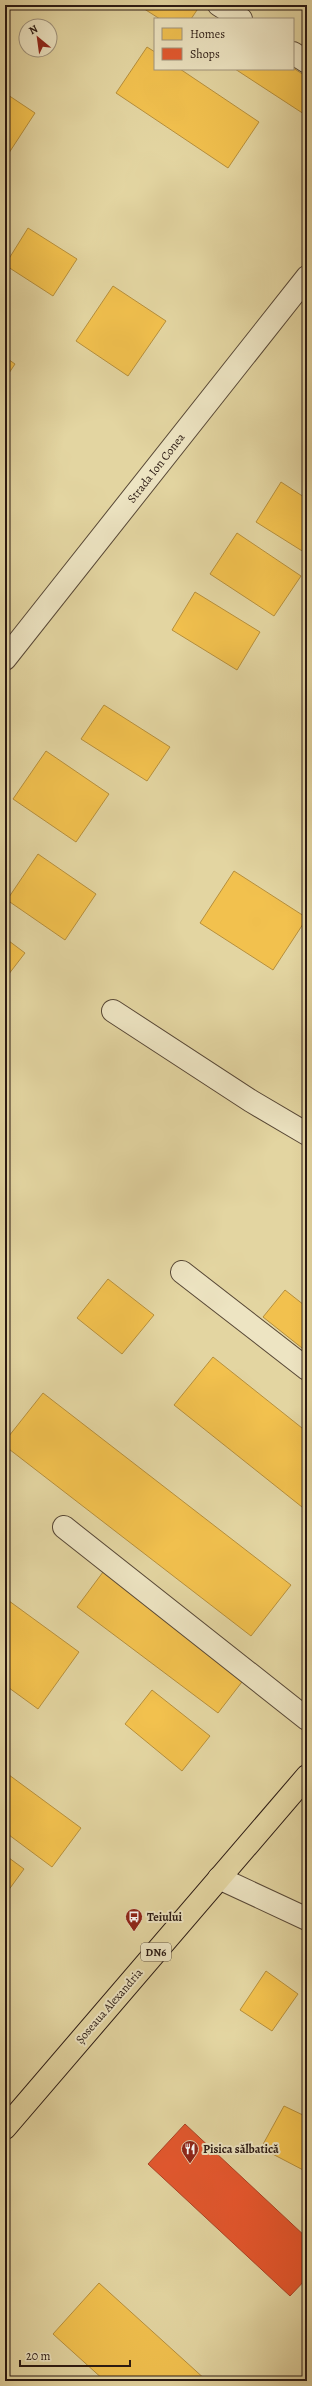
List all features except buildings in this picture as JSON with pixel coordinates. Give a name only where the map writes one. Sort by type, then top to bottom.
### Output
[{"type":"main road","name":"Șoseaua Alexandria","points":[[5,2128],[307,1776]]},
{"type":"street","points":[[219,5],[238,18]]},
{"type":"street","points":[[294,54],[307,62]]},
{"type":"street","name":"Strada Ion Conea","points":[[5,658],[307,277]]},
{"type":"street","points":[[113,1011],[251,1101],[307,1134]]},
{"type":"street","points":[[182,1272],[307,1369]]},
{"type":"street","points":[[64,1527],[307,1719]]},
{"type":"street","points":[[219,1878],[307,1919]]},
{"type":"place","name":"Teiului","points":[[134,1932]]},
{"type":"place","name":"Pisica sălbatică","points":[[190,2164]]}]
